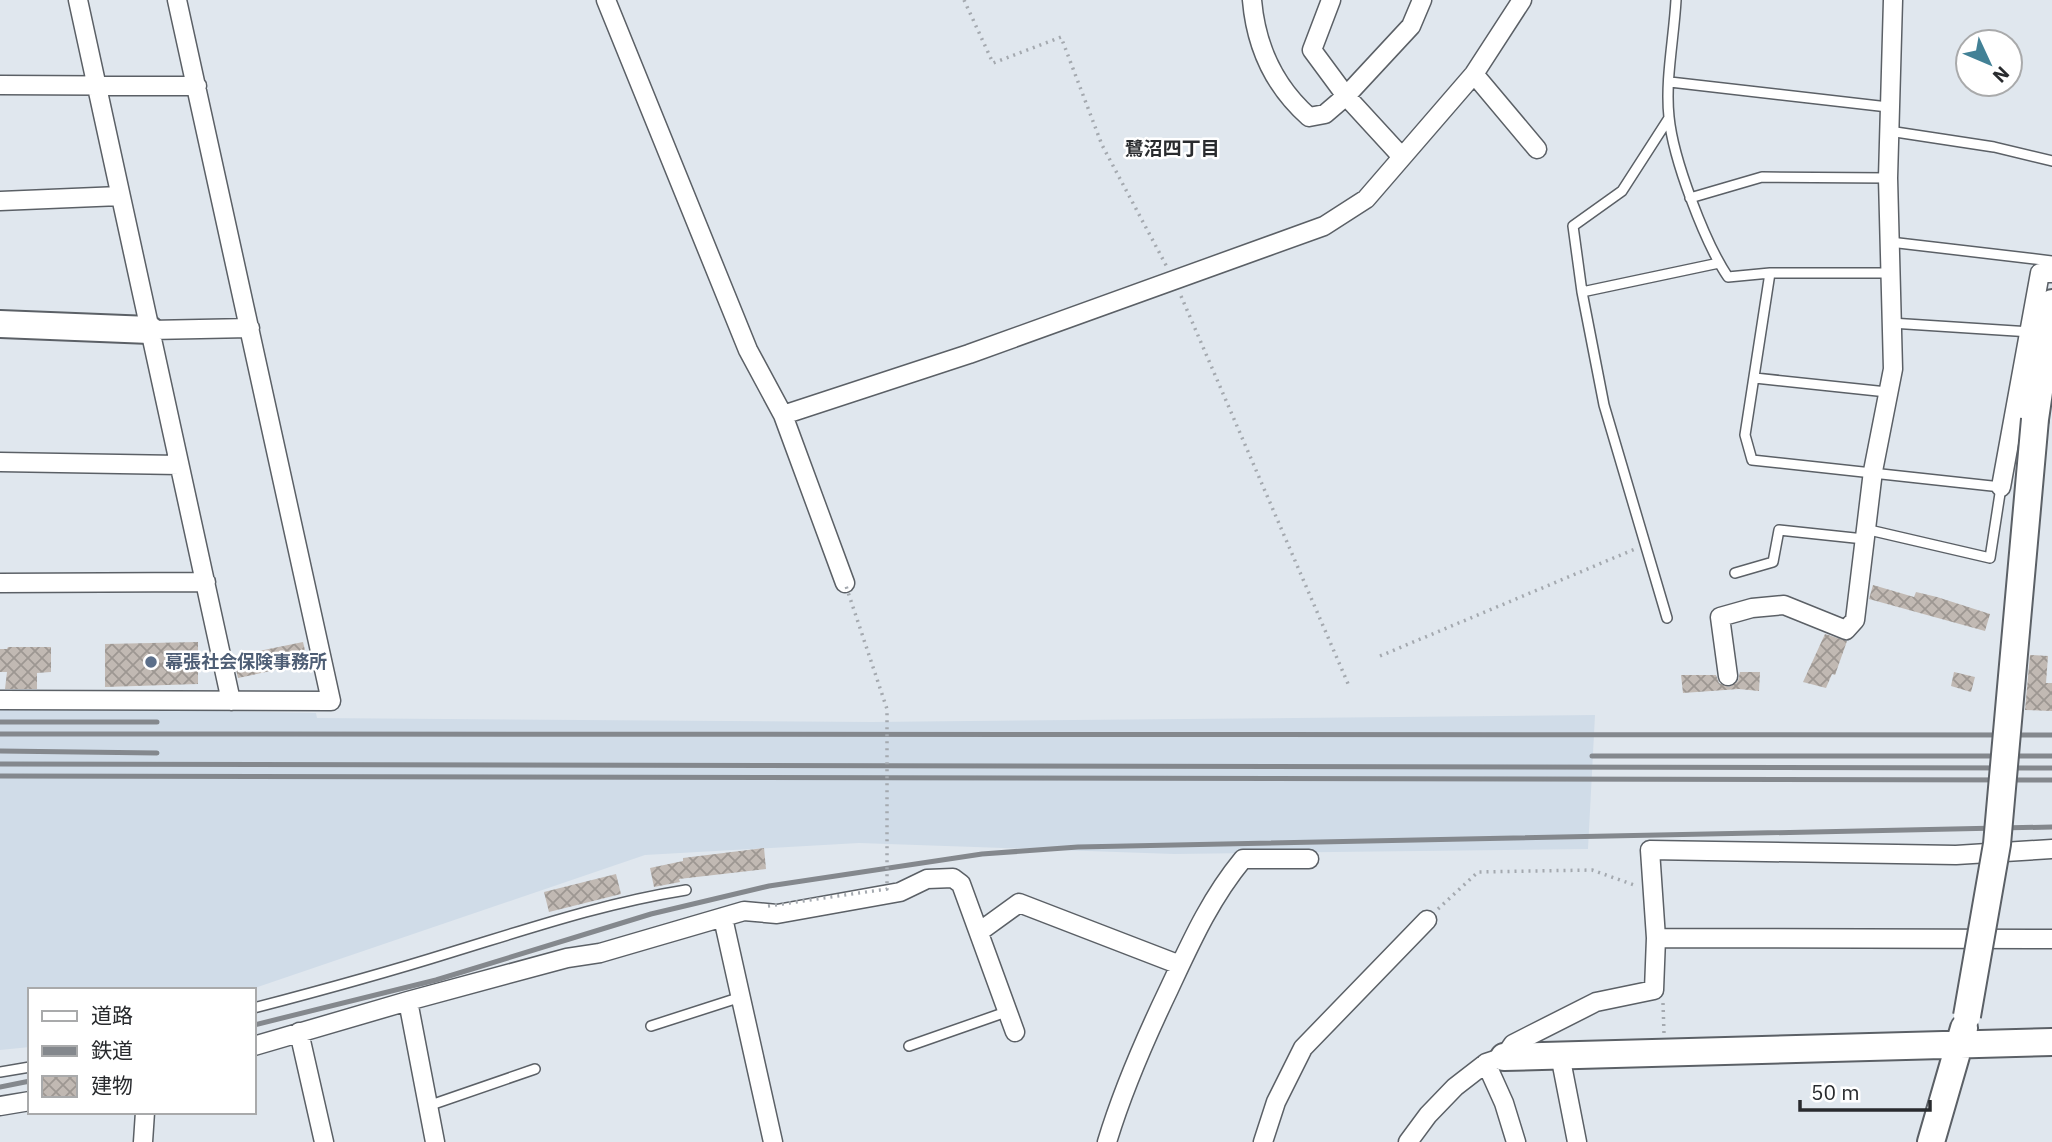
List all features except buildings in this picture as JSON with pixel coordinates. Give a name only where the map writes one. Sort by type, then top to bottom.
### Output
[{"type":"street","points":[[78,0],[231,701]]},
{"type":"street","points":[[0,700],[331,701],[177,0]]},
{"type":"street","points":[[606,0],[748,350],[783,415],[845,583]]},
{"type":"street","points":[[1252,0],[1254,22],[1269,70],[1309,117],[1325,114],[1346,96],[1410,26],[1422,0]]},
{"type":"street","points":[[1331,0],[1312,50],[1346,96],[1402,157]]},
{"type":"street","points":[[783,415],[969,354],[1173,278],[1324,226],[1366,199],[1474,74],[1522,0]]},
{"type":"street","points":[[1728,676],[1720,617],[1752,608],[1784,605],[1846,630],[1855,620],[1873,471],[1893,369],[1890,323],[1888,107],[1894,0]]},
{"type":"street","points":[[1474,74],[1537,149]]},
{"type":"street","points":[[0,85],[197,86]]},
{"type":"street","points":[[0,201],[120,196]]},
{"type":"street","points":[[2001,486],[2031,331],[2039,273],[2052,273]]},
{"type":"street","points":[[1931,1142],[1967,1016],[1997,844],[2052,303]]},
{"type":"street","points":[[0,324],[150,330],[250,328]]},
{"type":"street","points":[[0,462],[179,465]]},
{"type":"street","points":[[0,583],[206,582]]},
{"type":"street","points":[[1408,1142],[1440,1101],[1513,1044],[1595,1002],[1654,990],[1656,938],[1650,850],[1956,855],[2052,849]]},
{"type":"street","points":[[1107,1142],[1141,1048],[1197,925],[1219,889],[1243,859],[1309,859]]},
{"type":"street","points":[[256,1045],[408,1001],[568,958],[600,953],[744,911],[777,914],[900,892],[927,879],[953,878],[961,884],[1015,1032]]},
{"type":"street","points":[[979,932],[1019,903],[1180,965]]},
{"type":"street","points":[[723,918],[773,1142]]},
{"type":"street","points":[[1262,1142],[1276,1101],[1303,1048],[1427,920]]},
{"type":"street","points":[[1656,938],[2052,939]]},
{"type":"street","points":[[408,1001],[435,1142]]},
{"type":"street","points":[[299,1032],[324,1142]]},
{"type":"street","points":[[1495,1060],[1560,1055],[2052,1042]]},
{"type":"street","points":[[1560,1055],[1577,1142]]},
{"type":"street","points":[[1495,1060],[1516,1142]]},
{"type":"street","points":[[0,1106],[28,1101]]},
{"type":"street","points":[[143,1142],[145,1114]]},
{"type":"lane","points":[[1676,0],[1668,118],[1690,198],[1718,263],[1728,277],[1770,272],[1891,273]]},
{"type":"lane","points":[[1670,82],[1888,107]]},
{"type":"lane","points":[[1667,618],[1604,405],[1581,292],[1573,226],[1622,191],[1668,118]]},
{"type":"lane","points":[[1889,131],[1993,146],[2052,161]]},
{"type":"lane","points":[[1690,198],[1762,177],[1888,178]]},
{"type":"lane","points":[[1891,242],[2052,261]]},
{"type":"lane","points":[[1581,292],[1718,263]]},
{"type":"lane","points":[[1735,573],[1773,562],[1779,530],[1865,534],[1990,558],[2001,486],[1752,460],[1745,435],[1770,272]]},
{"type":"lane","points":[[1890,323],[2031,331]]},
{"type":"lane","points":[[1755,378],[1887,392]]},
{"type":"lane","points":[[256,1007],[347,984],[551,920],[628,900],[686,890]]},
{"type":"lane","points":[[651,1026],[741,996]]},
{"type":"lane","points":[[909,1046],[1006,1012]]},
{"type":"lane","points":[[0,1072],[28,1067]]},
{"type":"lane","points":[[428,1106],[535,1069]]},
{"type":"path","points":[[964,0],[993,63],[1060,37],[1102,145],[1173,278],[1349,686]]},
{"type":"path","points":[[1380,656],[1647,544]]},
{"type":"path","points":[[768,906],[887,889],[887,709],[845,583]]},
{"type":"path","points":[[1427,920],[1478,872],[1592,870],[1654,892]]},
{"type":"path","points":[[1654,990],[1664,1004],[1664,1052]]},
{"type":"shaded area","points":[[0,707],[316,713],[317,718],[872,722],[1595,715],[1588,849],[1174,854],[859,843],[645,855],[255,988],[28,988],[28,1047],[0,1050]]},
{"type":"railway","points":[[0,722],[157,722]]},
{"type":"railway","points":[[0,734],[2052,735]]},
{"type":"railway","points":[[0,751],[157,753]]},
{"type":"railway","points":[[1592,756],[2052,756]]},
{"type":"railway","points":[[0,764],[2052,768]]},
{"type":"railway","points":[[0,776],[2052,780]]},
{"type":"railway","points":[[256,1025],[436,980],[651,914],[769,886],[982,854],[1078,847],[2052,827]]},
{"type":"railway","points":[[0,1087],[28,1081]]},
{"type":"place","name":"幕張社会保険事務所","points":[[151,662]]},
{"type":"district","name":"鷺沼四丁目","points":[[1172,148]]}]
